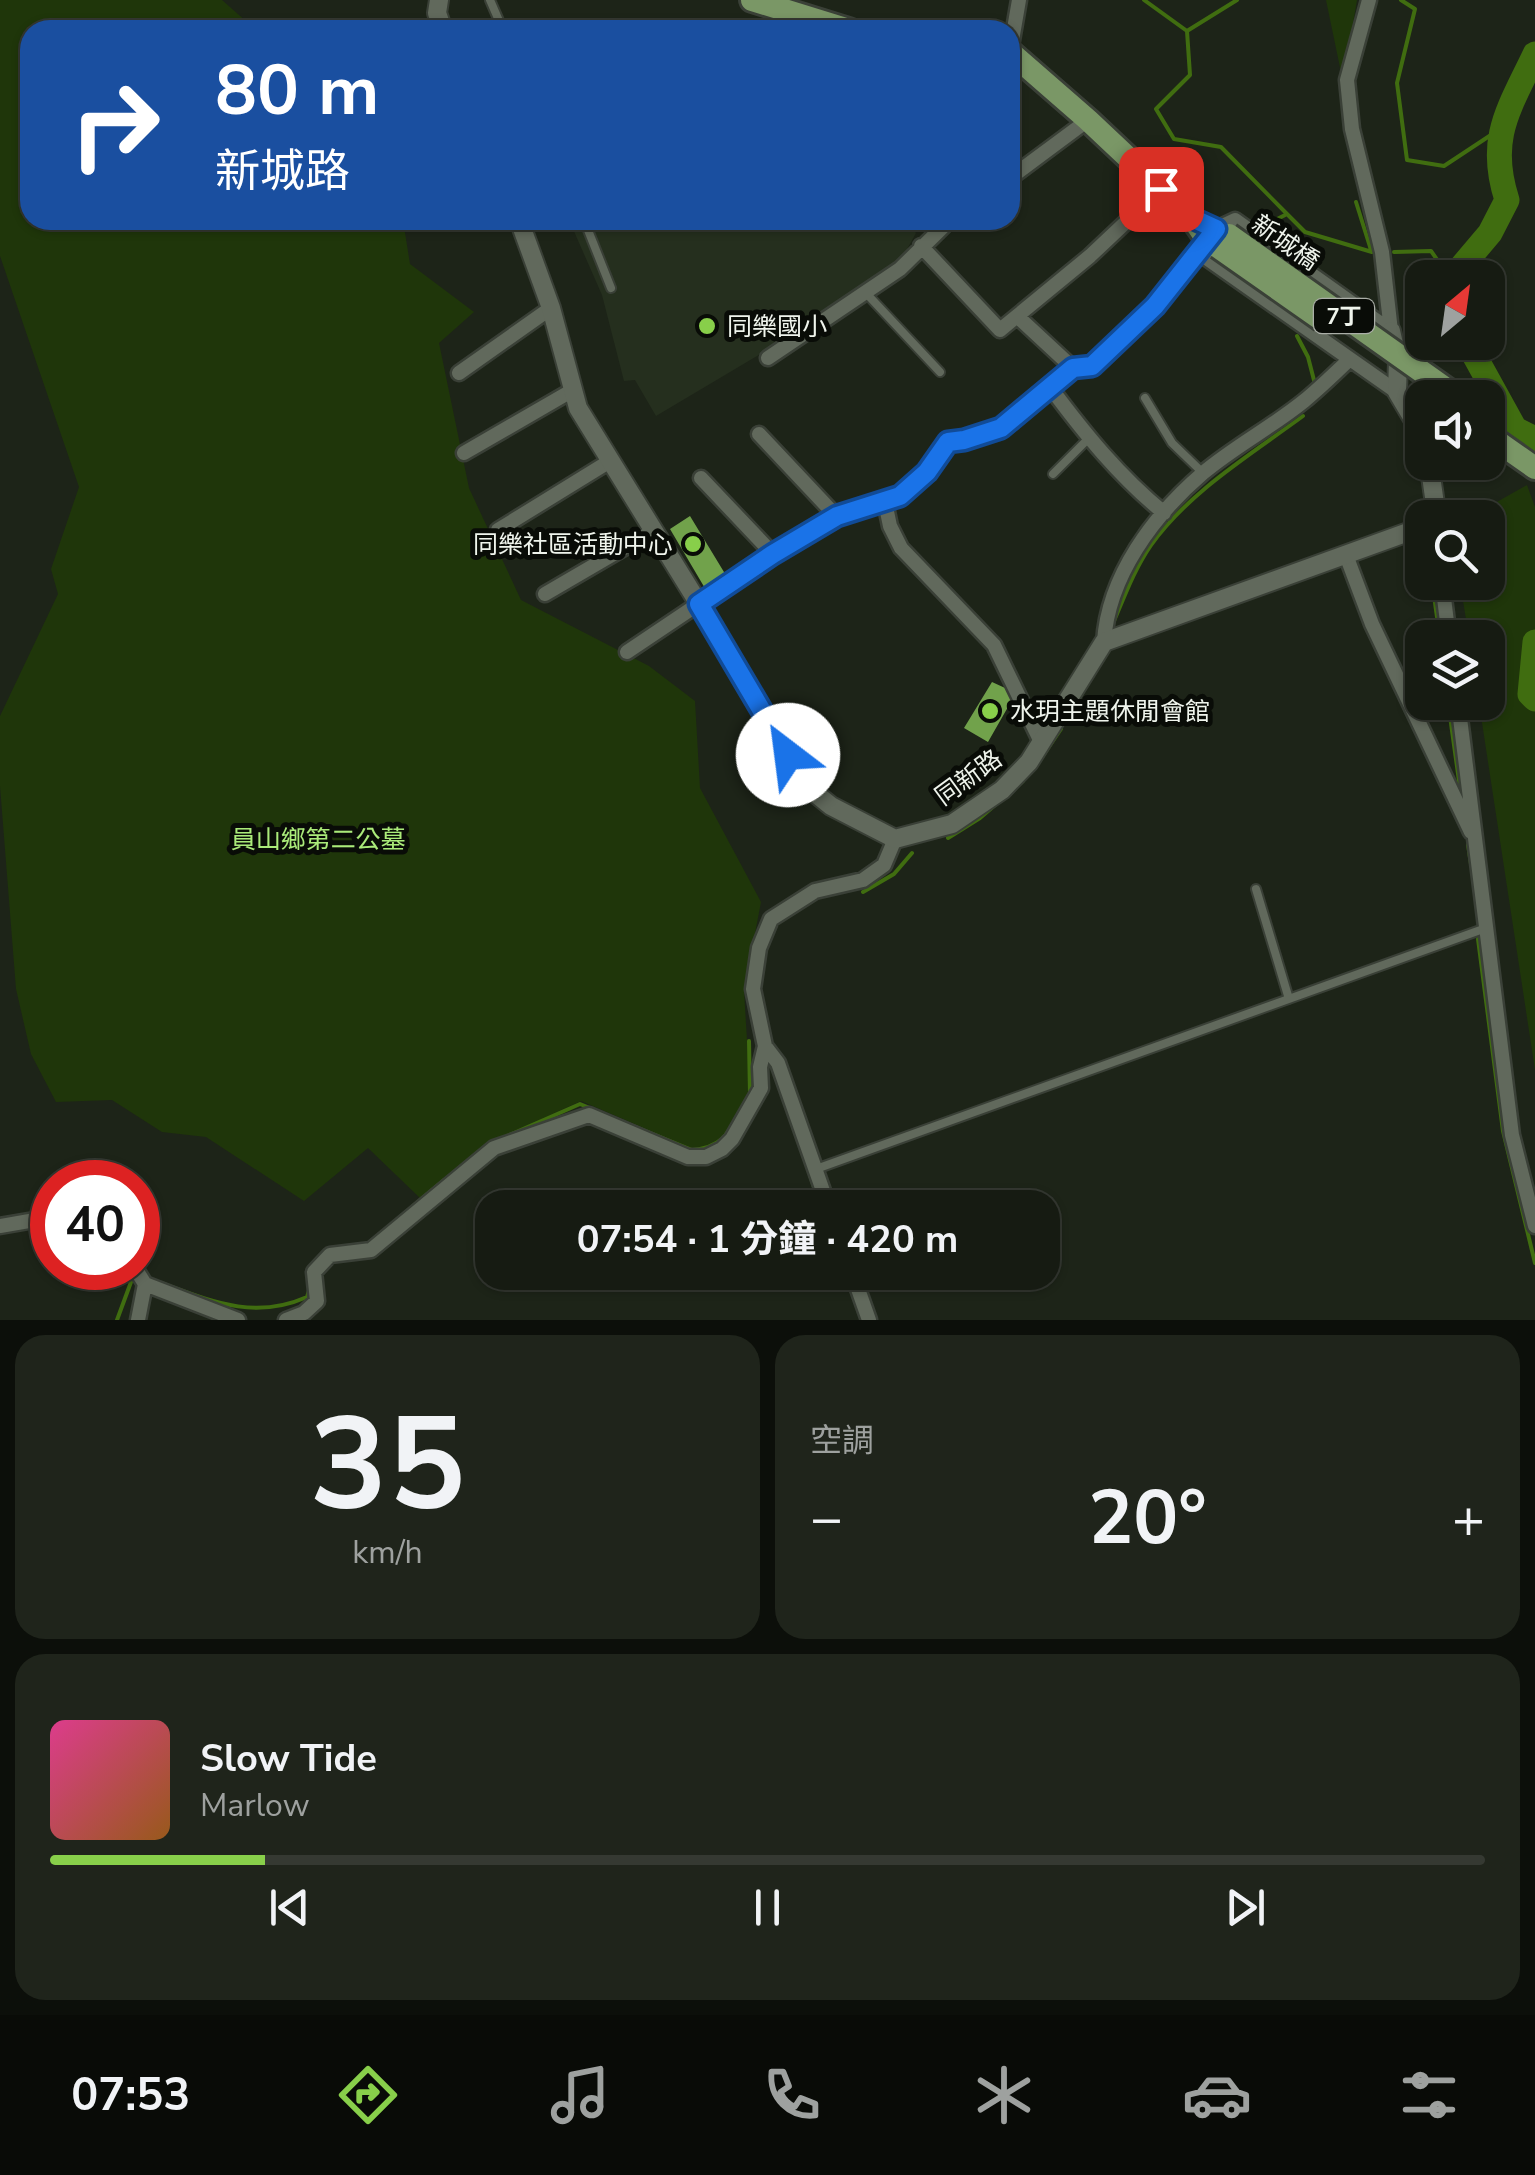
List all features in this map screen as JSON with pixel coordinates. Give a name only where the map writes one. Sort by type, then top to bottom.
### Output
[{"type":"main road","points":[[752,0],[817,20]]},
{"type":"main road","name":"7丁","points":[[1020,61],[1218,238]]},
{"type":"main road","name":"新城橋","points":[[1218,238],[1410,380]]},
{"type":"main road","name":"新城橋","points":[[1218,238],[1432,380]]},
{"type":"main road","points":[[1505,429],[1535,449]]},
{"type":"main road","points":[[1505,447],[1535,468]]},
{"type":"street","points":[[1369,0],[1347,80],[1352,130],[1382,252],[1398,361],[1396,392]]},
{"type":"street","points":[[1020,171],[1088,120]]},
{"type":"street","points":[[921,246],[1000,330],[1090,256],[1161,189]]},
{"type":"street","points":[[627,652],[837,516],[900,496],[927,472],[948,442],[1001,428],[1073,368],[1092,366],[1155,306],[1235,220],[1391,331]]},
{"type":"street","points":[[523,230],[551,308],[578,408],[805,786],[830,806],[896,839],[884,865],[863,880],[816,890],[772,920],[759,948],[753,989],[765,1046],[778,1063],[823,1190]]},
{"type":"street","points":[[768,358],[900,269],[939,230]]},
{"type":"street","points":[[1218,238],[1204,257],[1396,392],[1405,406]]},
{"type":"street","points":[[459,372],[551,308]]},
{"type":"street","points":[[1018,317],[1073,368]]},
{"type":"street","points":[[1350,359],[1304,401],[1203,473],[1164,513],[1131,554],[1106,614],[1104,642],[1405,533]]},
{"type":"street","points":[[1050,388],[1126,482],[1164,513]]},
{"type":"street","points":[[464,453],[573,390]]},
{"type":"street","points":[[759,434],[837,516]]},
{"type":"street","points":[[498,530],[610,462]]},
{"type":"street","points":[[701,478],[773,554]]},
{"type":"street","points":[[885,502],[890,526],[901,548],[994,645],[1041,742]]},
{"type":"street","points":[[546,594],[652,530]]},
{"type":"street","points":[[1346,554],[1372,624],[1478,847]]},
{"type":"street","name":"同新路","points":[[896,839],[952,824],[1002,790],[1029,762],[1104,642]]},
{"type":"street","points":[[1460,720],[1512,1135],[1535,1226]]},
{"type":"street","points":[[286,1320],[304,1313],[317,1301],[314,1272],[330,1254],[371,1250],[494,1148],[590,1115],[688,1157],[706,1157],[722,1150],[762,1088],[760,1066],[765,1046]]},
{"type":"street","points":[[0,1226],[30,1221]]},
{"type":"street","points":[[138,1320],[144,1290]]},
{"type":"street","points":[[160,1290],[238,1320]]},
{"type":"street","points":[[858,1290],[869,1320]]},
{"type":"lane","points":[[588,230],[611,288]]},
{"type":"lane","points":[[865,292],[940,372]]},
{"type":"lane","points":[[1145,398],[1172,444],[1203,473]]},
{"type":"lane","points":[[1054,474],[1088,438]]},
{"type":"lane","points":[[1256,889],[1289,1000]]},
{"type":"lane","points":[[816,1169],[1486,928]]},
{"type":"shaded area","name":"同樂國小","points":[[573,230],[916,233],[900,262],[757,356],[656,416],[635,380],[624,381],[602,295]]},
{"type":"green space","name":"員山鄉第二公墓","points":[[0,0],[222,0],[245,20],[20,20],[20,230],[405,230],[410,264],[474,312],[439,343],[469,488],[521,600],[649,666],[695,701],[700,788],[761,902],[744,991],[750,1089],[723,1138],[707,1147],[691,1148],[581,1101],[489,1143],[420,1198],[368,1148],[304,1201],[206,1137],[162,1132],[112,1100],[56,1102],[31,1054],[16,989],[0,786],[0,716],[58,594],[51,569],[79,487],[0,256]]},
{"type":"green space","points":[[1326,0],[1357,0],[1343,82]]},
{"type":"green space","points":[[1527,485],[1535,507],[1535,1070],[1482,720],[1505,720],[1505,620],[1466,620],[1463,600],[1505,600],[1505,500],[1500,500]]},
{"type":"building","name":"同樂社區活動中心","points":[[690,516],[727,577],[706,590],[670,529]]},
{"type":"building","name":"水玥主題休閒會館","points":[[992,682],[1016,693],[988,742],[964,728]]},
{"type":"waterway","points":[[1144,0],[1187,31]]},
{"type":"waterway","points":[[1237,0],[1187,31],[1190,75],[1156,109],[1174,139],[1221,147],[1287,214],[1258,229]]},
{"type":"waterway","points":[[1401,0],[1415,9],[1397,83],[1407,160],[1444,166],[1500,129]]},
{"type":"waterway","points":[[1467,260],[1490,233],[1507,200],[1501,178],[1500,141],[1509,108],[1535,54]]},
{"type":"waterway","points":[[1356,202],[1371,250]]},
{"type":"waterway","points":[[1287,214],[1305,232],[1372,252]]},
{"type":"waterway","points":[[1394,252],[1431,251],[1437,260]]},
{"type":"waterway","points":[[1297,336],[1308,357],[1316,388]]},
{"type":"waterway","points":[[1477,360],[1515,429],[1535,439]]},
{"type":"waterway","points":[[1114,621],[1140,563],[1167,526],[1222,475],[1303,416]]},
{"type":"waterway","points":[[1435,600],[1437,620]]},
{"type":"waterway","points":[[1535,642],[1530,694],[1535,699]]},
{"type":"waterway","points":[[1451,720],[1460,788]]},
{"type":"waterway","points":[[1036,766],[1061,729]]},
{"type":"waterway","points":[[948,838],[980,818],[1023,781]]},
{"type":"waterway","points":[[1468,845],[1471,864]]},
{"type":"waterway","points":[[863,892],[894,874],[912,853]]},
{"type":"waterway","points":[[1478,939],[1503,1131],[1535,1263]]},
{"type":"waterway","points":[[749,1041],[750,1094]]},
{"type":"waterway","points":[[505,1137],[580,1104],[692,1150],[719,1141],[745,1102]]},
{"type":"waterway","points":[[810,1175],[815,1190]]},
{"type":"waterway","points":[[413,1206],[444,1180]]},
{"type":"waterway","points":[[161,1283],[216,1302],[252,1308],[288,1304],[307,1297],[310,1287]]},
{"type":"waterway","points":[[117,1320],[128,1290]]},
{"type":"place","name":"同樂國小","points":[[707,326]]},
{"type":"place","name":"同樂社區活動中心","points":[[693,544]]},
{"type":"place","name":"水玥主題休閒會館","points":[[990,711]]},
{"type":"route","points":[[788,755],[699,604],[837,516],[900,496],[927,472],[948,442],[1001,428],[1061,376],[1073,368],[1092,366],[1155,306],[1216,229],[1192,218],[1161,189]]}]
